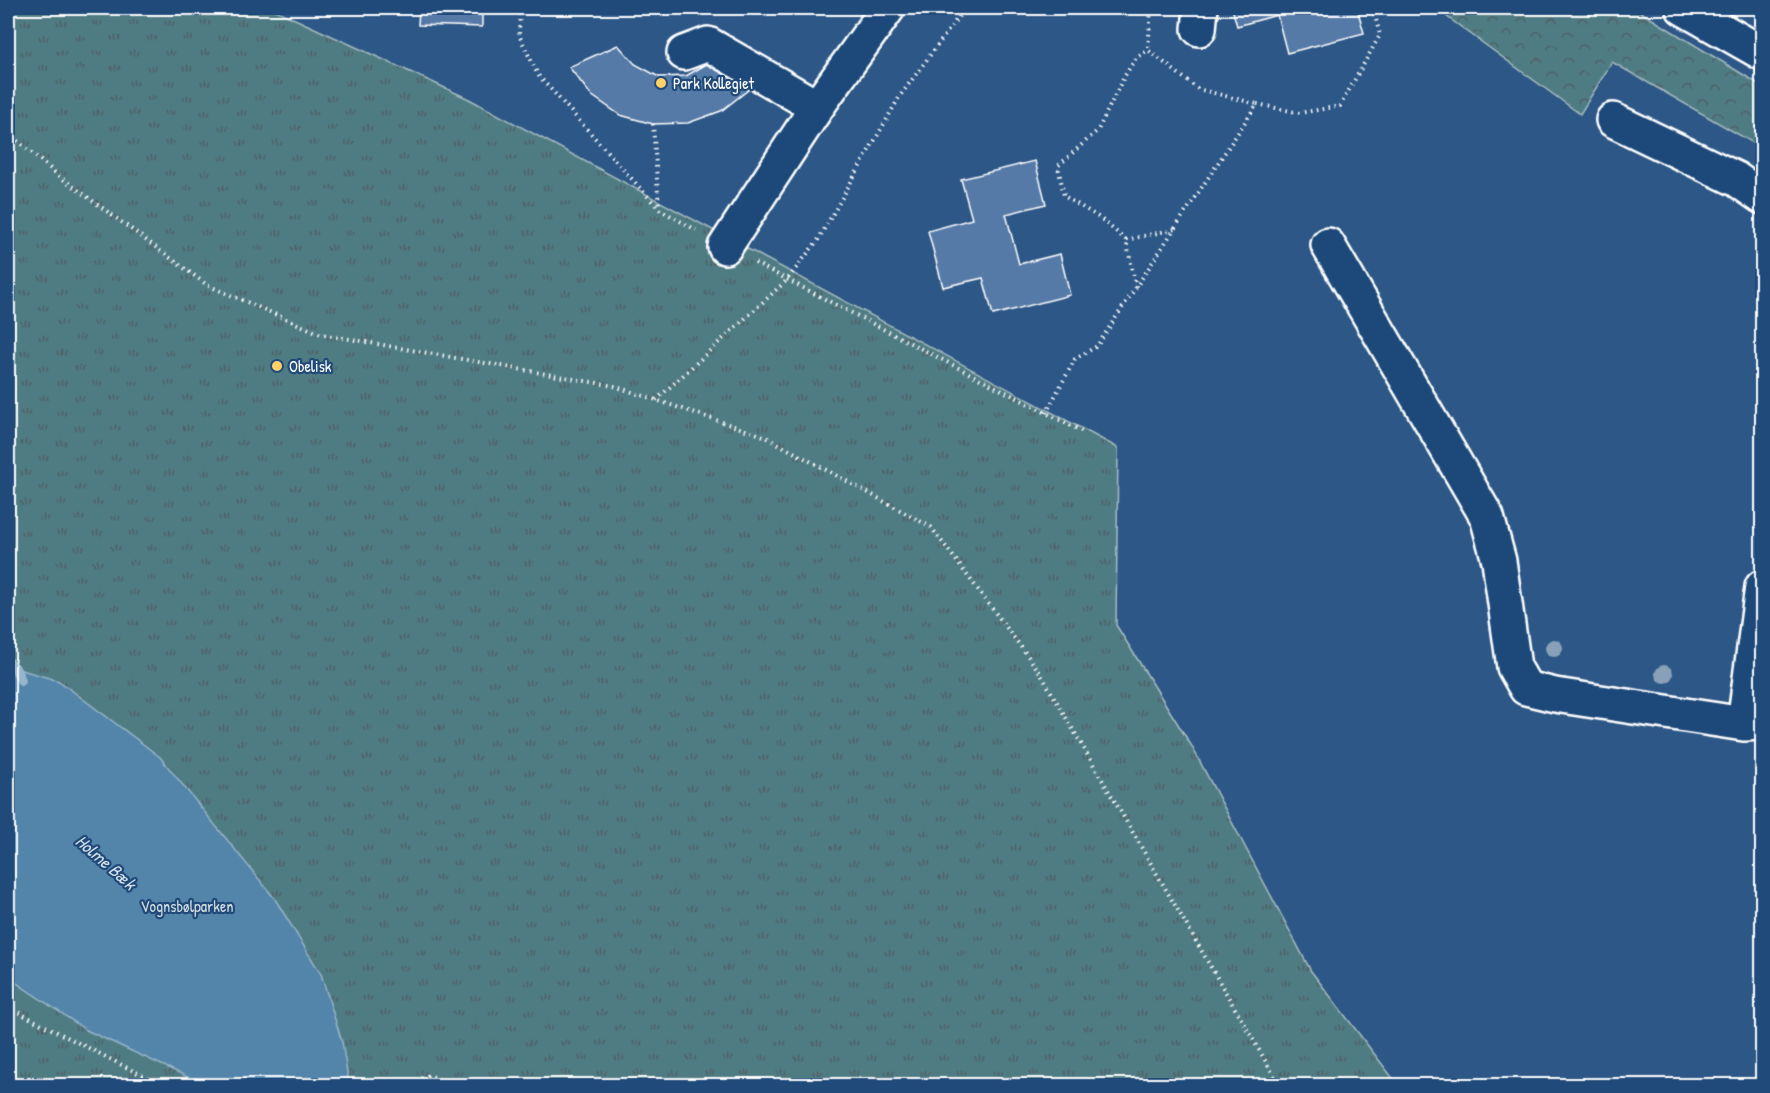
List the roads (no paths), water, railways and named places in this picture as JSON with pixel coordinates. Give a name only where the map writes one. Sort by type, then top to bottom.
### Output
[{"type":"street","points":[[725,247],[817,107],[888,8]]},
{"type":"street","points":[[1683,8],[1762,52]]},
{"type":"street","points":[[684,53],[708,44],[817,107]]},
{"type":"street","points":[[1613,120],[1736,179],[1762,197]]},
{"type":"street","points":[[1328,245],[1487,517],[1499,561],[1514,667],[1526,688],[1555,695],[1753,724],[1762,587]]},
{"type":"water","points":[[8,666],[59,681],[160,757],[275,899],[321,974],[342,1042],[349,1085],[205,1085],[86,1030],[8,977]]},
{"type":"waterway","name":"Holme Bæk","points":[[8,661],[15,668],[21,680]]},
{"type":"place","name":"Park Kollegiet","points":[[661,83]]},
{"type":"place","name":"Obelisk","points":[[277,366]]},
{"type":"park label","name":"Vognsbølparken","points":[[187,906]]}]
